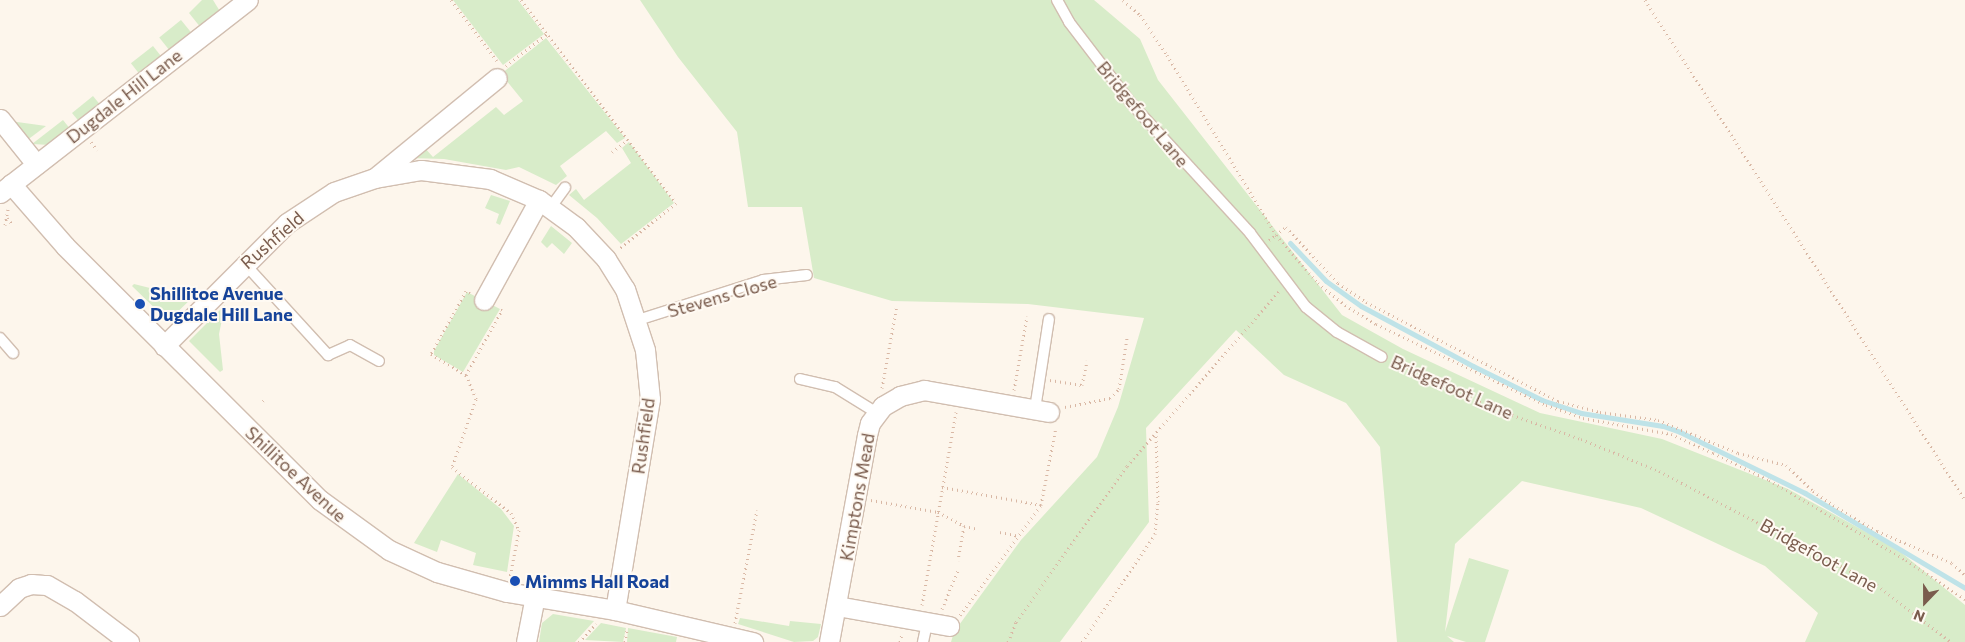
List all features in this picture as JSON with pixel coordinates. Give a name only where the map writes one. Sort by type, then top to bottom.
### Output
[{"type":"street","name":"Dugdale Hill Lane","points":[[7,196],[36,164],[248,0]]},
{"type":"street","name":"Rushfield","points":[[375,178],[497,78]]},
{"type":"street","points":[[0,119],[36,164]]},
{"type":"street","name":"Rushfield","points":[[164,346],[244,263],[287,223],[323,199],[375,178],[421,170],[458,173],[490,179],[545,204],[576,227],[606,259],[625,288],[638,320],[645,350],[650,399],[615,610]]},
{"type":"street","name":"Shillitoe Avenue","points":[[7,196],[51,232],[164,346],[343,520],[389,550],[437,572],[507,592],[615,610],[753,642]]},
{"type":"street","points":[[484,300],[545,204]]},
{"type":"street","points":[[883,407],[917,390],[1054,414]]},
{"type":"street","name":"Kimptons Mead","points":[[829,642],[867,435],[883,407]]},
{"type":"street","points":[[0,606],[18,588],[31,584],[47,585],[75,601],[129,642]]},
{"type":"street","points":[[526,642],[535,596]]},
{"type":"street","points":[[837,606],[933,623]]},
{"type":"lane","name":"Bridgefoot Lane","points":[[1057,0],[1075,30],[1131,103],[1260,247],[1306,307],[1337,332],[1382,357]]},
{"type":"lane","points":[[545,204],[565,188]]},
{"type":"lane","points":[[244,263],[328,355],[350,345],[379,361]]},
{"type":"lane","name":"Stevens Close","points":[[638,320],[763,280],[806,275]]},
{"type":"lane","points":[[1049,320],[1039,378],[1054,414]]},
{"type":"lane","points":[[0,338],[13,352]]},
{"type":"lane","points":[[800,379],[835,387],[883,407]]},
{"type":"lane","points":[[923,642],[933,623]]},
{"type":"path","points":[[451,0],[503,68],[547,34]]},
{"type":"path","points":[[521,0],[676,204],[606,259]]},
{"type":"path","points":[[1123,0],[1140,15],[1167,55],[1276,234],[1318,283],[1345,305],[1376,324],[1546,405],[1583,418],[1671,434],[1713,453],[1769,480],[1906,560],[1965,599]]},
{"type":"path","points":[[1645,0],[1965,500]]},
{"type":"path","points":[[612,152],[628,140]]},
{"type":"path","points":[[5,226],[7,196]]},
{"type":"path","points":[[6,217],[13,224]]},
{"type":"path","points":[[1260,247],[1286,227],[1338,284],[1366,302],[1422,329],[1519,383],[1567,404],[1658,420],[1738,453],[1786,465],[1813,491],[1840,509],[1892,538],[1952,562],[1965,575]]},
{"type":"path","points":[[1008,642],[1016,622],[1127,466],[1287,282]]},
{"type":"path","points":[[466,375],[502,310],[466,291],[431,354],[466,375],[476,399],[452,467],[511,513],[519,530],[507,592]]},
{"type":"path","points":[[883,407],[882,389],[897,305]]},
{"type":"path","points":[[1011,405],[1026,316]]},
{"type":"path","points":[[933,623],[969,605],[1041,505],[1056,424],[1054,414],[1110,398],[1119,389],[1127,338]]},
{"type":"path","name":"Bridgefoot Lane","points":[[1382,357],[1413,367],[1498,410],[1581,439],[1667,476],[1877,585],[1952,642]]},
{"type":"path","points":[[1039,378],[1082,385],[1087,360]]},
{"type":"path","points":[[933,623],[938,512],[958,396]]},
{"type":"path","points":[[1082,642],[1155,534],[1158,502],[1156,432]]},
{"type":"path","points":[[942,487],[1041,505]]},
{"type":"path","points":[[855,497],[938,512],[964,526],[978,529]]},
{"type":"path","points":[[733,636],[757,510]]},
{"type":"path","points":[[958,560],[964,526]]},
{"type":"path","points":[[1000,532],[1019,536]]},
{"type":"path","points":[[933,623],[959,568]]},
{"type":"green space","points":[[202,0],[213,0],[221,13],[201,28],[189,13]]},
{"type":"green space","points":[[453,0],[518,0],[544,34],[503,65]]},
{"type":"green space","points":[[640,0],[1094,0],[1140,39],[1158,80],[1342,315],[1403,349],[1540,413],[1662,439],[1788,489],[1897,549],[1965,605],[1965,642],[1805,642],[1818,613],[1765,566],[1641,508],[1522,481],[1455,544],[1445,632],[1469,558],[1509,570],[1485,642],[1466,642],[1447,636],[1454,642],[1397,642],[1380,447],[1346,403],[1284,375],[1236,330],[1146,428],[1149,522],[1060,642],[951,642],[954,632],[1021,540],[1097,457],[1118,407],[1144,318],[1028,304],[892,301],[814,278],[802,207],[748,207],[737,132],[678,57]]},
{"type":"green space","points":[[181,20],[193,35],[171,52],[159,38]]},
{"type":"green space","points":[[546,38],[625,138],[617,143],[606,131],[560,166],[567,176],[556,185],[519,167],[506,170],[444,159],[410,158],[423,146],[433,157],[496,107],[504,115],[523,101],[501,74]]},
{"type":"green space","points":[[153,46],[163,59],[141,76],[131,63]]},
{"type":"green space","points":[[93,96],[101,106],[80,123],[72,113]]},
{"type":"green space","points":[[63,120],[71,130],[50,145],[32,144]]},
{"type":"green space","points":[[10,121],[46,126],[26,141]]},
{"type":"green space","points":[[629,142],[674,203],[621,244],[597,218],[569,195],[576,189],[584,200],[631,163],[622,148]]},
{"type":"green space","points":[[491,195],[510,201],[500,225],[496,223],[499,214],[485,208]]},
{"type":"green space","points":[[551,226],[572,243],[564,254],[552,243],[547,248],[541,242]]},
{"type":"green space","points":[[134,284],[166,292],[189,290],[192,298],[168,321],[132,286]]},
{"type":"green space","points":[[467,292],[500,309],[463,372],[434,355],[434,351]]},
{"type":"green space","points":[[225,305],[219,334],[223,370],[220,372],[189,341]]},
{"type":"green space","points":[[458,474],[501,509],[514,526],[507,572],[473,565],[476,553],[441,540],[437,552],[414,543]]},
{"type":"green space","points":[[553,614],[594,621],[575,642],[539,642],[542,623]]},
{"type":"green space","points":[[740,618],[789,626],[790,621],[821,624],[818,637],[813,641],[794,642],[738,624]]},
{"type":"green space","points":[[601,623],[626,628],[623,642],[585,640]]},
{"type":"green space","points":[[628,628],[677,637],[676,642],[627,642]]},
{"type":"waterway","points":[[1290,243],[1326,281],[1361,306],[1473,366],[1542,400],[1581,413],[1663,426],[1680,432],[1805,493],[1965,588]]},
{"type":"place","name":"Shillitoe Avenue Dugdale Hill Lane","points":[[140,304]]},
{"type":"place","name":"Mimms Hall Road","points":[[515,581]]}]
